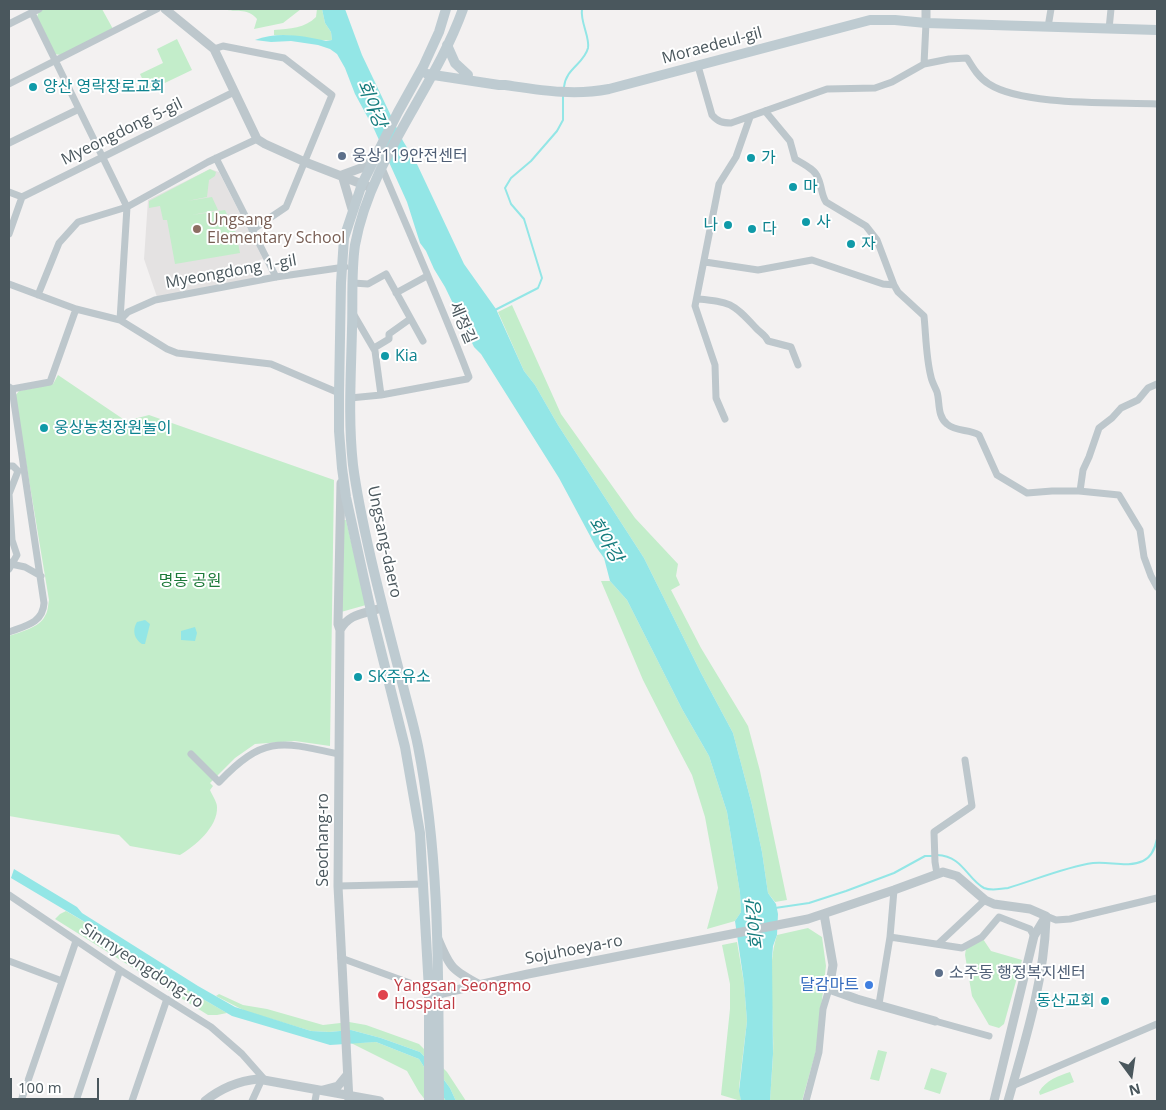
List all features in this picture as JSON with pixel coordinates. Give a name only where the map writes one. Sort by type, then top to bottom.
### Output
[{"type":"main road","name":"Ungsang-daero","points":[[439,1101],[439,1067],[434,992],[420,832],[405,747],[371,611],[346,498],[338,431],[341,268],[344,238],[352,209],[372,161],[422,70],[439,32],[446,9]]},
{"type":"main road","name":"Ungsang-daero","points":[[428,1101],[428,1059],[437,936],[431,833],[418,744],[382,607],[353,467],[350,434],[350,398],[353,266],[359,229],[372,188],[434,72],[463,9]]},
{"type":"main road","name":"Moraedeul-gil","points":[[422,70],[502,82],[504,85],[556,92],[583,93],[609,90],[870,20],[1157,30]]},
{"type":"main road","points":[[447,45],[455,63],[467,78]]},
{"type":"main road","points":[[422,93],[438,83],[467,78]]},
{"type":"street","points":[[9,24],[39,9]]},
{"type":"street","points":[[9,84],[157,9]]},
{"type":"street","points":[[166,9],[214,49],[257,139],[305,162],[372,188]]},
{"type":"street","points":[[924,64],[926,9]]},
{"type":"street","points":[[1048,27],[1051,9]]},
{"type":"street","points":[[1109,29],[1112,9]]},
{"type":"street","points":[[32,12],[127,207],[120,320]]},
{"type":"street","points":[[214,49],[223,46],[284,58],[332,95],[286,207],[252,230]]},
{"type":"street","points":[[698,66],[712,115],[723,123],[731,123],[827,89],[875,88],[892,82],[924,64],[948,59],[966,58],[980,77],[988,84],[1017,95],[1056,100],[1157,104]]},
{"type":"street","name":"Myeongdong 5-gil","points":[[22,197],[234,92]]},
{"type":"street","points":[[9,143],[78,109]]},
{"type":"street","points":[[765,111],[790,141],[795,160],[811,169],[818,176],[826,202],[862,222],[877,240],[898,292],[924,316],[931,378],[937,391],[943,421],[956,429],[973,431],[979,435],[997,475],[1027,493],[1052,490],[1119,495],[1140,530],[1144,557],[1150,576],[1157,587]]},
{"type":"street","points":[[725,419],[716,398],[715,365],[695,306],[719,184],[736,157],[750,116]]},
{"type":"street","points":[[38,295],[59,243],[78,222],[127,207],[216,158],[257,139]]},
{"type":"street","points":[[216,158],[276,277]]},
{"type":"street","points":[[342,175],[361,168],[372,161]]},
{"type":"street","name":"세정길","points":[[350,398],[381,395],[468,379],[469,376],[449,323],[427,276],[382,168]]},
{"type":"street","points":[[342,175],[352,209]]},
{"type":"street","points":[[9,192],[22,197],[9,234]]},
{"type":"street","points":[[705,262],[758,270],[812,260],[883,284],[894,285]]},
{"type":"street","name":"Myeongdong 1-gil","points":[[120,320],[128,312],[155,300],[276,277],[353,266]]},
{"type":"street","points":[[353,283],[368,284],[386,274],[423,342]]},
{"type":"street","points":[[396,293],[427,276]]},
{"type":"street","points":[[9,284],[76,309],[120,320],[167,349],[178,353],[271,364],[339,393]]},
{"type":"street","points":[[697,299],[724,302],[739,309],[765,335],[768,341],[791,347],[798,365]]},
{"type":"street","points":[[9,632],[40,617],[44,611],[41,576],[21,471],[10,388],[50,382],[76,309]]},
{"type":"street","points":[[352,313],[374,348],[378,360],[381,395]]},
{"type":"street","points":[[374,348],[389,339],[389,334],[410,318]]},
{"type":"street","points":[[1080,491],[1082,470],[1089,457],[1099,428],[1121,408],[1138,400],[1148,388],[1157,384]]},
{"type":"street","points":[[9,466],[13,466],[21,471]]},
{"type":"street","name":"Seochang-ro","points":[[342,468],[338,624],[340,630],[338,886],[349,1099]]},
{"type":"street","points":[[21,471],[9,494],[12,540],[17,555],[10,565],[25,567],[41,576]]},
{"type":"street","points":[[340,630],[345,621],[352,616],[382,607]]},
{"type":"street","points":[[352,616],[366,618],[375,624]]},
{"type":"street","points":[[191,754],[219,782],[240,761],[254,752],[269,747],[296,745],[338,754]]},
{"type":"street","points":[[937,874],[934,832],[972,806],[965,760]]},
{"type":"street","points":[[806,1101],[819,1052],[823,1009],[833,965],[824,914],[937,874],[949,872],[955,874],[985,900],[994,904],[1030,909],[1056,920],[1070,919],[1157,898]]},
{"type":"street","points":[[338,886],[424,884]]},
{"type":"street","points":[[879,1004],[890,937],[894,890]]},
{"type":"street","name":"Sinmyeongdong-ro","points":[[9,895],[120,970],[211,1027],[255,1068],[260,1080]]},
{"type":"street","points":[[938,944],[985,900]]},
{"type":"street","name":"Sojuhoeya-ro","points":[[434,992],[480,985],[726,936],[824,914]]},
{"type":"street","points":[[994,1101],[1034,936],[1046,916]]},
{"type":"street","points":[[1008,1101],[1036,1001],[1045,938],[1046,916]]},
{"type":"street","points":[[890,937],[962,948],[982,937],[999,917],[1030,929],[1034,936]]},
{"type":"street","points":[[437,936],[453,968],[459,974],[480,985]]},
{"type":"street","points":[[21,1101],[76,941]]},
{"type":"street","points":[[341,958],[434,992]]},
{"type":"street","points":[[9,961],[62,980]]},
{"type":"street","points":[[1026,969],[1035,968],[1040,972]]},
{"type":"street","points":[[76,1101],[120,970]]},
{"type":"street","points":[[829,988],[989,1036]]},
{"type":"street","points":[[132,1101],[167,999]]},
{"type":"street","points":[[1012,1086],[1157,1024]]},
{"type":"street","points":[[252,1101],[260,1080],[255,1068]]},
{"type":"street","points":[[319,1090],[338,1086],[348,1075]]},
{"type":"street","points":[[205,1101],[226,1088],[260,1080],[319,1090],[349,1099],[380,1101]]},
{"type":"street","points":[[315,1101],[319,1090]]},
{"type":"shaded area","name":"Ungsang Elementary School","points":[[210,169],[219,172],[263,259],[255,261],[259,279],[157,297],[144,259],[148,200]]},
{"type":"green space","points":[[43,9],[102,9],[113,29],[60,55],[55,54],[37,17],[39,11]]},
{"type":"green space","points":[[225,9],[301,9],[283,23],[254,29],[257,19],[253,15],[245,11]]},
{"type":"green space","points":[[317,9],[322,9],[325,23],[331,32],[332,40],[274,35],[274,30],[302,26],[312,21],[316,17]]},
{"type":"green space","points":[[177,39],[192,70],[148,91],[140,74],[163,63],[157,49]]},
{"type":"green space","points":[[210,169],[216,172],[215,176],[209,180],[207,197],[187,201],[212,197],[218,210],[192,215],[225,210],[236,233],[240,253],[175,264],[167,220],[163,220],[160,206],[149,208],[149,201]]},
{"type":"green space","points":[[512,305],[561,414],[635,518],[678,564],[676,576],[680,585],[671,590],[701,648],[748,726],[760,771],[787,900],[775,902],[768,893],[752,805],[733,733],[644,558],[558,425],[535,385],[524,371],[498,312]]},
{"type":"green space","name":"명동 공원","points":[[58,375],[126,421],[149,415],[334,480],[330,746],[295,741],[255,744],[235,758],[210,783],[213,786],[210,790],[217,807],[214,822],[199,841],[180,855],[130,846],[119,835],[9,816],[9,636],[38,624],[46,614],[49,600],[15,396],[19,391],[53,384]]},
{"type":"green space","points":[[344,520],[346,520],[366,605],[341,612]]},
{"type":"green space","points":[[601,581],[610,581],[627,600],[682,709],[709,756],[727,812],[740,893],[741,912],[735,921],[707,929],[718,888],[705,817],[692,775],[643,680]]},
{"type":"green space","points":[[66,911],[95,928],[180,987],[227,1013],[208,1015],[55,919]]},
{"type":"green space","points":[[808,928],[822,937],[826,966],[816,1051],[802,1101],[770,1101],[773,1060],[771,972],[774,947],[777,935]]},
{"type":"green space","points":[[983,939],[991,951],[1022,960],[1004,1024],[999,1028],[989,1025],[972,996],[965,955],[966,948]]},
{"type":"green space","points":[[737,942],[744,983],[747,1021],[739,1087],[741,1101],[721,1095],[730,1009],[730,984],[722,945]]},
{"type":"green space","points":[[219,994],[243,1005],[267,1009],[323,1025],[349,1022],[366,1025],[419,1044],[447,1072],[466,1101],[456,1101],[450,1088],[420,1052],[351,1030],[311,1031],[245,1011],[216,996]]},
{"type":"green space","points":[[376,1042],[419,1059],[446,1101],[426,1101],[407,1071],[351,1043]]},
{"type":"green space","points":[[878,1050],[887,1052],[879,1081],[870,1079]]},
{"type":"green space","points":[[931,1068],[947,1073],[940,1094],[924,1089]]},
{"type":"green space","points":[[1070,1072],[1074,1082],[1040,1095],[1039,1092],[1049,1081]]},
{"type":"water","name":"회야강","points":[[322,9],[345,9],[362,55],[403,141],[416,162],[464,264],[496,309],[524,371],[535,385],[558,425],[644,558],[733,733],[752,805],[768,893],[776,904],[778,914],[777,935],[773,946],[772,958],[773,1054],[770,1101],[741,1101],[739,1091],[747,1021],[744,983],[735,921],[741,912],[740,893],[727,812],[709,756],[682,709],[627,600],[610,581],[604,558],[596,547],[559,478],[481,354],[474,347],[445,287],[420,243],[407,202],[337,54],[330,49],[318,45],[291,41],[271,42],[255,40],[281,35],[300,36],[326,41],[332,40],[331,32],[325,23]]},
{"type":"water","points":[[145,620],[150,624],[145,644],[142,644],[139,642],[134,631],[137,622]]},
{"type":"water","points":[[195,627],[197,633],[195,641],[181,640],[181,631]]},
{"type":"water","points":[[14,869],[77,907],[82,913],[198,986],[235,1007],[311,1031],[351,1030],[420,1052],[450,1088],[456,1101],[446,1101],[419,1059],[376,1042],[330,1045],[232,1016],[180,987],[95,928],[11,878]]},
{"type":"waterway","points":[[564,87],[568,75],[583,58],[588,48],[588,39],[582,19],[582,9]]},
{"type":"waterway","points":[[495,310],[538,288],[542,278],[524,219],[511,204],[505,188],[511,178],[531,161],[557,131],[563,120],[563,95]]},
{"type":"waterway","points":[[937,855],[953,859],[984,888],[996,889],[1008,888],[1082,865],[1093,863],[1137,863],[1151,855],[1157,839]]},
{"type":"waterway","points":[[775,908],[809,903],[846,891],[894,873],[925,856],[932,856]]},
{"type":"place","name":"양산 영락장로교회","points":[[33,87]]},
{"type":"place","name":"웅상119안전센터","points":[[342,156]]},
{"type":"place","name":"가","points":[[751,158]]},
{"type":"place","name":"마","points":[[793,187]]},
{"type":"place","name":"사","points":[[806,222]]},
{"type":"place","name":"나","points":[[728,225]]},
{"type":"place","name":"Ungsang Elementary School","points":[[197,229]]},
{"type":"place","name":"다","points":[[752,229]]},
{"type":"place","name":"자","points":[[851,244]]},
{"type":"place","name":"Kia","points":[[385,356]]},
{"type":"place","name":"웅상농청장원놀이","points":[[44,428]]},
{"type":"place","name":"SK주유소","points":[[358,677]]},
{"type":"place","name":"소주동 행정복지센터","points":[[939,973]]},
{"type":"place","name":"달감마트","points":[[869,985]]},
{"type":"place","name":"Yangsan Seongmo Hospital","points":[[383,995]]},
{"type":"place","name":"동산교회","points":[[1105,1001]]}]
